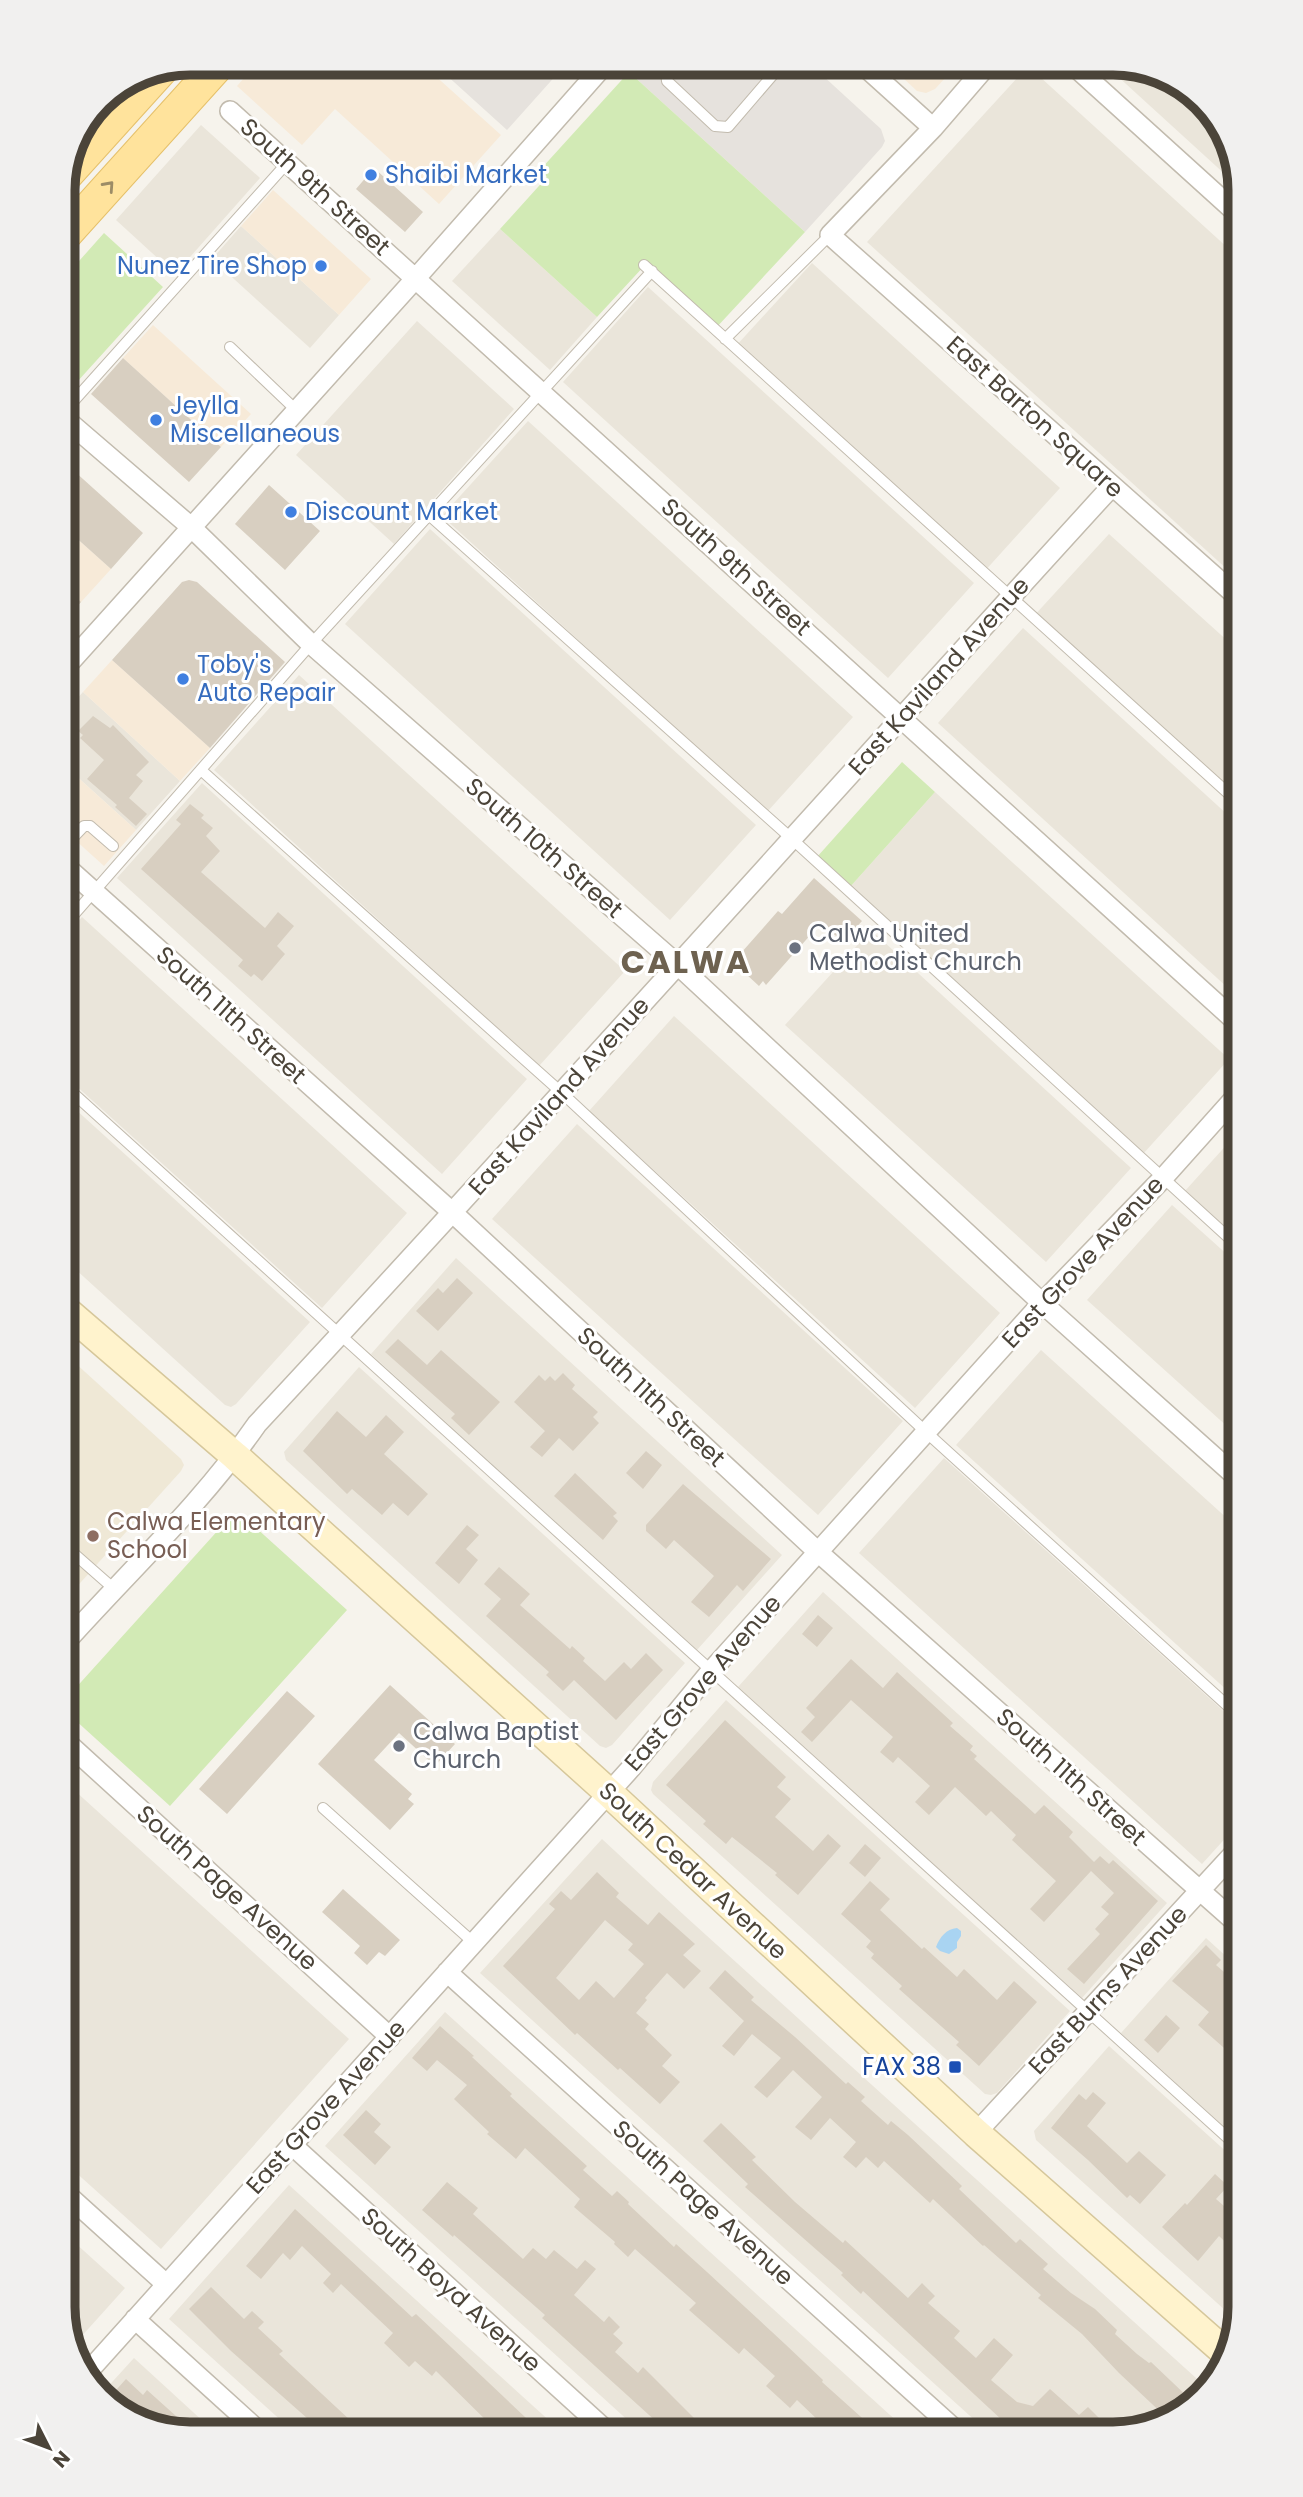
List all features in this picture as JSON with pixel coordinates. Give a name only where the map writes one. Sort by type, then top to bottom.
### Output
[{"type":"main road","points":[[75,224],[209,75]]},
{"type":"main road","points":[[79,161],[149,83]]},
{"type":"main road","name":"South Cedar Avenue","points":[[75,1318],[235,1456],[608,1793],[976,2133],[1220,2348]]},
{"type":"street","points":[[75,657],[595,75]]},
{"type":"street","points":[[874,75],[933,128]]},
{"type":"street","points":[[830,235],[933,128],[979,75]]},
{"type":"street","points":[[1084,75],[1228,205]]},
{"type":"street","name":"South 9th Street","points":[[230,111],[1228,1014]]},
{"type":"street","name":"East Barton Square","points":[[830,235],[1228,588]]},
{"type":"street","name":"South 10th Street","points":[[75,426],[191,527],[311,644],[678,965],[1042,1303],[1228,1469]]},
{"type":"street","name":"East Kaviland Avenue","points":[[75,1632],[113,1588],[215,1483],[257,1424],[453,1213],[1112,485]]},
{"type":"street","name":"South 11th Street","points":[[75,875],[453,1213],[818,1552],[1228,1915]]},
{"type":"street","name":"East Grove Avenue","points":[[93,2367],[608,1793],[711,1671],[1042,1303],[1164,1177],[1228,1105]]},
{"type":"street","name":"South Page Avenue","points":[[75,1750],[390,2037]]},
{"type":"street","name":"East Burns Avenue","points":[[976,2133],[1228,1860]]},
{"type":"street","name":"South Page Avenue","points":[[447,1972],[947,2422]]},
{"type":"street","name":"South Boyd Avenue","points":[[292,2146],[597,2422]]},
{"type":"street","points":[[75,2202],[166,2284]]},
{"type":"street","points":[[135,2319],[249,2422]]},
{"type":"lane","points":[[666,75],[667,81],[715,126],[728,127],[773,75]]},
{"type":"lane","points":[[75,402],[288,162]]},
{"type":"lane","points":[[725,339],[830,235]]},
{"type":"lane","points":[[75,914],[311,644],[542,392],[648,268],[1228,793]]},
{"type":"lane","points":[[230,347],[296,410]]},
{"type":"lane","points":[[429,515],[792,839],[1228,1237]]},
{"type":"lane","points":[[201,770],[562,1093],[926,1432],[1228,1706]]},
{"type":"lane","points":[[75,836],[85,826],[90,826],[113,846]]},
{"type":"lane","points":[[75,1095],[1228,2137]]},
{"type":"lane","points":[[75,1555],[113,1588]]},
{"type":"lane","points":[[75,1622],[80,1626]]},
{"type":"lane","points":[[323,1808],[474,1943]]},
{"type":"shaded area","points":[[247,75],[434,75],[501,135],[439,204],[335,109],[302,145],[237,86]]},
{"type":"shaded area","points":[[446,75],[556,75],[507,130]]},
{"type":"shaded area","points":[[632,75],[822,75],[881,129],[885,141],[805,232]]},
{"type":"shaded area","points":[[900,75],[948,75],[935,89],[926,93],[917,91]]},
{"type":"shaded area","points":[[1020,75],[1038,75],[1228,248],[1228,570],[867,242]]},
{"type":"shaded area","points":[[1116,75],[1150,81],[1188,104],[1208,126],[1219,146],[1227,176]]},
{"type":"shaded area","points":[[201,125],[260,178],[175,274],[116,220]]},
{"type":"shaded area","points":[[273,190],[371,279],[339,315],[241,226]]},
{"type":"shaded area","points":[[241,226],[339,315],[310,348],[212,259]]},
{"type":"shaded area","points":[[500,229],[597,317],[550,370],[452,281]]},
{"type":"shaded area","points":[[812,263],[1060,488],[983,573],[735,347]]},
{"type":"shaded area","points":[[648,287],[974,583],[888,678],[563,382]]},
{"type":"shaded area","points":[[417,321],[514,409],[394,544],[296,455]]},
{"type":"shaded area","points":[[153,325],[251,414],[221,447],[123,358]]},
{"type":"shaded area","points":[[528,421],[853,717],[767,812],[442,516]]},
{"type":"shaded area","points":[[430,529],[756,825],[670,920],[345,624]]},
{"type":"shaded area","points":[[1109,534],[1228,641],[1228,795],[1032,618]]},
{"type":"shaded area","points":[[75,537],[111,569],[75,609]]},
{"type":"shaded area","points":[[1023,628],[1228,815],[1228,988],[938,723]]},
{"type":"shaded area","points":[[112,660],[210,748],[180,781],[83,692]]},
{"type":"shaded area","points":[[299,675],[625,971],[539,1066],[214,770]]},
{"type":"shaded area","points":[[83,692],[180,781],[136,830],[75,775],[75,701]]},
{"type":"shaded area","points":[[75,775],[136,830],[104,866],[75,840]]},
{"type":"shaded area","points":[[202,783],[527,1079],[442,1174],[117,878]]},
{"type":"shaded area","points":[[935,792],[1228,1060],[1143,1154],[850,887]]},
{"type":"shaded area","points":[[82,917],[407,1213],[322,1308],[75,1085],[75,925]]},
{"type":"shaded area","points":[[871,930],[1131,1168],[1046,1262],[785,1025]]},
{"type":"shaded area","points":[[674,1016],[1000,1313],[915,1408],[589,1111]]},
{"type":"shaded area","points":[[75,1109],[310,1322],[236,1404],[231,1407],[225,1405],[75,1269]]},
{"type":"shaded area","points":[[577,1124],[903,1421],[818,1515],[492,1219]]},
{"type":"shaded area","points":[[1228,1143],[1228,1231],[1184,1192]]},
{"type":"shaded area","points":[[1172,1205],[1228,1255],[1228,1427],[1087,1300]]},
{"type":"shaded area","points":[[456,1258],[782,1555],[697,1650],[371,1354]]},
{"type":"shaded area","points":[[1041,1350],[1228,1519],[1228,1691],[956,1445]]},
{"type":"shaded area","name":"Calwa Elementary School","points":[[75,1363],[181,1459],[184,1465],[75,1589]]},
{"type":"shaded area","points":[[359,1367],[685,1663],[612,1745],[606,1748],[600,1746],[286,1460],[284,1452]]},
{"type":"shaded area","points":[[944,1458],[1228,1715],[1228,1835],[1202,1864],[859,1553]]},
{"type":"shaded area","points":[[823,1592],[1167,1903],[1082,1998],[738,1687]]},
{"type":"shaded area","points":[[726,1700],[1070,2011],[997,2093],[985,2094],[653,1794],[653,1782]]},
{"type":"shaded area","points":[[75,1791],[349,2039],[161,2249],[75,2172]]},
{"type":"shaded area","points":[[602,1839],[1200,2381],[1177,2402],[1157,2413],[1135,2420],[977,2422],[480,1973]]},
{"type":"shaded area","points":[[1206,1938],[1228,1958],[1228,2130],[1121,2033]]},
{"type":"shaded area","points":[[445,2012],[898,2422],[630,2422],[325,2146]]},
{"type":"shaded area","points":[[1109,2046],[1228,2153],[1228,2312],[1036,2140],[1034,2131]]},
{"type":"shaded area","points":[[289,2185],[551,2422],[283,2422],[169,2319]]},
{"type":"shaded area","points":[[75,2243],[125,2288],[80,2338],[75,2306]]},
{"type":"shaded area","points":[[134,2358],[204,2422],[183,2422],[153,2416],[126,2402],[108,2386]]},
{"type":"green space","points":[[626,75],[632,75],[805,232],[715,329],[645,265],[597,317],[500,229],[547,177],[540,170]]},
{"type":"green space","points":[[104,233],[163,287],[77,382],[75,380],[75,266]]},
{"type":"green space","points":[[902,762],[935,792],[850,887],[817,857]]},
{"type":"green space","points":[[230,1517],[244,1517],[347,1610],[170,1806],[75,1720],[75,1689]]},
{"type":"water","points":[[957,1928],[961,1931],[961,1936],[957,1948],[949,1954],[940,1951],[936,1947],[942,1937]]},
{"type":"building","points":[[374,168],[423,212],[405,232],[356,189]]},
{"type":"building","name":"Jeylla Miscellaneous","points":[[123,358],[221,447],[189,482],[91,394]]},
{"type":"building","points":[[75,472],[143,533],[111,569],[75,537]]},
{"type":"building","points":[[269,485],[320,531],[285,570],[235,524]]},
{"type":"building","points":[[182,582],[197,582],[285,662],[210,748],[112,660]]},
{"type":"building","points":[[75,597],[81,602],[75,609]]},
{"type":"building","points":[[93,716],[110,728],[113,725],[149,762],[136,775],[143,781],[129,798],[147,814],[136,826],[87,779],[104,760],[80,738],[83,735],[78,731]]},
{"type":"building","points":[[190,804],[204,815],[201,818],[213,828],[206,836],[220,851],[201,872],[265,928],[278,912],[294,926],[277,946],[285,954],[262,981],[254,974],[251,977],[238,966],[243,960],[141,869],[181,824],[176,820]]},
{"type":"building","points":[[814,878],[862,921],[843,942],[821,923],[766,985],[763,981],[759,986],[746,974],[750,969],[741,953],[778,911],[782,914]]},
{"type":"building","points":[[457,1278],[473,1293],[438,1331],[416,1311],[438,1288],[443,1293]]},
{"type":"building","points":[[398,1339],[427,1365],[441,1350],[500,1402],[469,1435],[451,1418],[455,1414],[385,1352]]},
{"type":"building","points":[[563,1373],[575,1385],[572,1389],[598,1412],[593,1417],[599,1423],[573,1451],[559,1438],[542,1457],[530,1447],[545,1431],[514,1402],[539,1375],[545,1381],[550,1376],[555,1381]]},
{"type":"building","points":[[337,1411],[366,1437],[386,1415],[404,1432],[384,1454],[428,1494],[408,1516],[393,1503],[382,1515],[352,1489],[347,1494],[303,1451]]},
{"type":"building","points":[[646,1451],[662,1465],[643,1489],[626,1473]]},
{"type":"building","points":[[575,1473],[617,1513],[613,1516],[618,1521],[603,1540],[554,1496]]},
{"type":"building","points":[[683,1484],[771,1559],[743,1591],[737,1585],[709,1617],[691,1602],[714,1576],[674,1540],[666,1549],[646,1531],[646,1525]]},
{"type":"building","points":[[467,1525],[479,1535],[466,1549],[478,1560],[459,1584],[435,1563]]},
{"type":"building","points":[[499,1567],[530,1594],[520,1605],[570,1649],[572,1646],[585,1658],[583,1661],[605,1681],[624,1662],[631,1669],[646,1653],[663,1670],[616,1720],[574,1680],[563,1691],[546,1675],[549,1672],[486,1616],[501,1599],[484,1584]]},
{"type":"building","points":[[818,1615],[833,1628],[817,1647],[802,1634]]},
{"type":"building","points":[[851,1659],[883,1688],[897,1672],[953,1723],[950,1726],[973,1746],[970,1750],[977,1756],[974,1759],[1035,1814],[1044,1805],[1073,1832],[1069,1837],[1094,1862],[1100,1856],[1109,1864],[1113,1860],[1158,1901],[1084,1984],[1067,1969],[1100,1934],[1095,1929],[1109,1914],[1101,1907],[1114,1893],[1091,1871],[1044,1922],[1030,1909],[1056,1881],[1012,1840],[1016,1835],[991,1811],[986,1816],[955,1787],[929,1815],[915,1802],[930,1786],[898,1757],[893,1763],[880,1752],[893,1737],[851,1700],[812,1742],[801,1732],[815,1717],[806,1708]]},
{"type":"building","points":[[390,1685],[455,1744],[435,1766],[399,1733],[374,1760],[412,1794],[408,1799],[414,1804],[390,1830],[318,1764]]},
{"type":"building","points":[[287,1691],[315,1716],[227,1814],[199,1789]]},
{"type":"building","points":[[725,1720],[786,1777],[777,1787],[791,1799],[775,1817],[813,1851],[828,1834],[841,1846],[798,1895],[775,1875],[777,1873],[732,1837],[726,1844],[703,1824],[706,1821],[666,1785]]},
{"type":"building","points":[[865,1844],[881,1858],[865,1877],[849,1863]]},
{"type":"building","points":[[597,1872],[619,1893],[616,1897],[648,1925],[659,1912],[695,1944],[683,1955],[701,1971],[684,1989],[667,1973],[636,2013],[649,2024],[645,2029],[672,2055],[662,2066],[680,2082],[660,2104],[577,2033],[575,2035],[503,1966],[555,1909],[549,1904],[561,1891],[571,1900]],"holes":[[[605,1920],[633,1944],[628,1950],[644,1964],[614,1998],[596,1981],[579,2000],[556,1978]]]},
{"type":"building","points":[[870,1881],[890,1899],[880,1910],[957,1977],[964,1969],[997,2000],[1014,1981],[1037,2002],[979,2066],[956,2045],[959,2042],[899,1989],[902,1986],[871,1958],[874,1954],[866,1947],[871,1941],[841,1914]]},
{"type":"building","points":[[343,1889],[400,1940],[385,1956],[379,1952],[367,1965],[354,1953],[360,1946],[322,1912]]},
{"type":"building","points":[[1206,1945],[1221,1960],[1216,1965],[1228,1976],[1228,2051],[1198,2025],[1209,2012],[1172,1981]]},
{"type":"building","points":[[725,1970],[754,1997],[751,2000],[846,2084],[848,2082],[865,2097],[861,2101],[888,2125],[891,2121],[908,2135],[962,2186],[959,2189],[1016,2243],[1020,2239],[1048,2264],[1043,2269],[1095,2309],[1117,2330],[1115,2334],[1137,2354],[1151,2362],[1186,2395],[1160,2411],[1082,2334],[1038,2298],[1041,2295],[933,2199],[930,2203],[884,2161],[878,2168],[866,2157],[856,2168],[843,2157],[856,2142],[830,2118],[811,2140],[795,2127],[822,2097],[793,2070],[767,2098],[754,2087],[781,2058],[752,2034],[734,2056],[722,2046],[744,2021],[709,1988]]},
{"type":"building","points":[[1166,2015],[1180,2028],[1158,2053],[1144,2040]]},
{"type":"building","points":[[440,2026],[512,2094],[510,2096],[587,2166],[583,2170],[612,2196],[617,2191],[674,2247],[676,2244],[707,2272],[867,2422],[820,2422],[797,2400],[790,2408],[766,2386],[775,2376],[744,2348],[739,2354],[689,2310],[696,2303],[635,2249],[628,2257],[615,2242],[574,2207],[580,2199],[525,2148],[516,2159],[487,2134],[489,2132],[454,2099],[467,2085],[437,2060],[427,2071],[412,2058]]},
{"type":"building","points":[[1093,2092],[1106,2103],[1087,2126],[1127,2163],[1139,2151],[1166,2175],[1140,2204],[1130,2195],[1127,2198],[1051,2128],[1079,2094],[1086,2100]]},
{"type":"building","points":[[366,2110],[381,2124],[374,2132],[391,2147],[375,2165],[343,2135]]},
{"type":"building","points":[[721,2123],[756,2157],[752,2160],[795,2202],[843,2243],[845,2240],[908,2298],[922,2283],[935,2296],[928,2303],[960,2331],[954,2338],[976,2358],[994,2338],[1013,2355],[991,2380],[1017,2402],[1033,2406],[1050,2389],[1079,2415],[1088,2407],[1103,2422],[1056,2422],[1054,2419],[1052,2422],[1004,2422],[863,2291],[861,2294],[841,2275],[843,2273],[745,2187],[748,2184],[703,2141]]},
{"type":"building","points":[[1215,2174],[1228,2186],[1216,2199],[1228,2210],[1228,2245],[1219,2236],[1198,2261],[1162,2227],[1185,2203],[1187,2205]]},
{"type":"building","points":[[447,2182],[478,2208],[473,2214],[523,2259],[533,2248],[546,2259],[554,2250],[577,2269],[585,2260],[596,2269],[574,2295],[604,2322],[609,2316],[620,2327],[613,2334],[623,2343],[615,2352],[638,2373],[643,2367],[698,2422],[657,2422],[542,2318],[545,2315],[422,2210]]},
{"type":"building","points":[[295,2209],[412,2317],[416,2314],[530,2422],[488,2422],[436,2371],[432,2376],[415,2361],[409,2367],[384,2343],[393,2333],[341,2284],[333,2293],[323,2283],[331,2274],[302,2246],[290,2260],[283,2253],[261,2279],[246,2266]]},
{"type":"building","points":[[211,2287],[244,2319],[252,2311],[264,2322],[258,2328],[283,2351],[279,2354],[352,2422],[311,2422],[231,2351],[189,2309]]},
{"type":"building","points":[[126,2379],[143,2395],[147,2390],[183,2422],[153,2416],[126,2402],[114,2392]]},
{"type":"place","name":"Shaibi Market","points":[[371,175]]},
{"type":"place","name":"Nunez Tire Shop","points":[[321,266]]},
{"type":"place","name":"Jeylla Miscellaneous","points":[[156,420]]},
{"type":"place","name":"Discount Market","points":[[291,512]]},
{"type":"place","name":"Toby's Auto Repair","points":[[183,679]]},
{"type":"place","name":"Calwa United Methodist Church","points":[[795,948]]},
{"type":"place","name":"Calwa Elementary School","points":[[93,1536]]},
{"type":"place","name":"Calwa Baptist Church","points":[[399,1746]]},
{"type":"place","name":"FAX 38","points":[[955,2067]]},
{"type":"district","name":"CALWA","points":[[686,962]]}]
